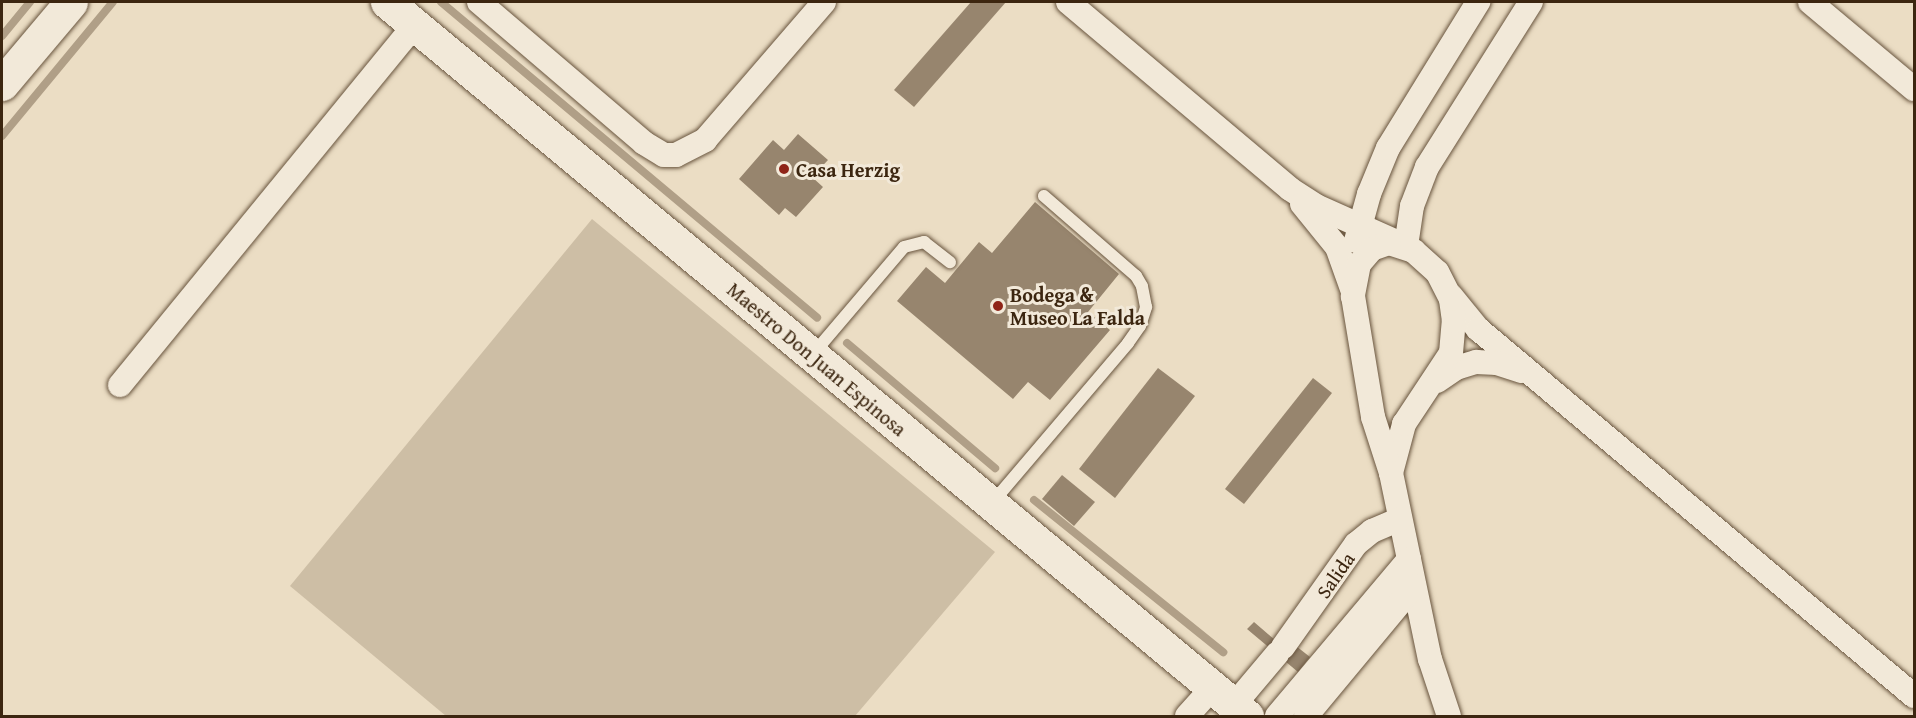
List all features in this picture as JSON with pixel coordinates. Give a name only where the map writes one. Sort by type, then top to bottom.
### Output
[{"type":"main road","points":[[2,84],[71,2]]},
{"type":"main road","name":"Maestro Don Juan Espinosa","points":[[387,2],[1231,703]]},
{"type":"street","points":[[479,2],[644,143],[664,155],[676,155],[705,140],[824,2]]},
{"type":"street","points":[[1068,2],[1279,181],[1316,206],[1406,246],[1430,264],[1478,329],[1914,696]]},
{"type":"street","points":[[1449,717],[1430,659],[1391,473],[1373,417],[1354,285],[1360,226],[1388,148],[1478,2]]},
{"type":"street","points":[[1406,246],[1412,206],[1428,167],[1531,2]]},
{"type":"street","points":[[1810,2],[1914,89]]},
{"type":"street","points":[[120,385],[415,25]]},
{"type":"street","points":[[1279,181],[1337,247],[1354,285]]},
{"type":"street","points":[[1354,285],[1366,256],[1380,245],[1406,246]]},
{"type":"street","points":[[1391,473],[1404,424],[1434,383],[1453,342],[1454,321],[1447,290]]},
{"type":"street","points":[[1434,383],[1456,368],[1476,362],[1508,365],[1540,380]]},
{"type":"street","name":"Salida","points":[[1187,717],[1231,703],[1280,650],[1356,544],[1372,531],[1400,519]]},
{"type":"street","points":[[1277,717],[1408,559]]},
{"type":"street","points":[[1306,717],[1414,586]]},
{"type":"lane","points":[[992,504],[1128,343],[1140,326],[1146,307],[1142,286],[1136,276],[1044,196]]},
{"type":"lane","points":[[812,355],[904,247],[924,242],[950,262]]},
{"type":"shaded area","points":[[592,219],[995,552],[855,716],[446,716],[290,586]]},
{"type":"building","points":[[971,2],[1006,2],[914,107],[894,90]]},
{"type":"building","name":"Casa Herzig","points":[[798,134],[828,160],[812,177],[823,187],[796,217],[785,208],[779,215],[739,179],[773,140],[784,150]]},
{"type":"building","name":"Bodega & Museo La Falda","points":[[1035,202],[1119,274],[1088,312],[1110,330],[1050,400],[1028,382],[1013,399],[897,301],[926,267],[945,283],[979,242],[992,253]]},
{"type":"building","points":[[1158,368],[1195,396],[1115,498],[1079,469]]},
{"type":"building","points":[[1313,378],[1332,393],[1244,504],[1225,489]]},
{"type":"building","points":[[1062,475],[1095,502],[1074,526],[1042,499]]},
{"type":"building","points":[[1254,622],[1290,653],[1296,646],[1310,657],[1298,672],[1247,629]]},
{"type":"waterway","points":[[2,36],[30,2]]},
{"type":"waterway","points":[[2,136],[113,2]]},
{"type":"waterway","points":[[441,2],[817,318]]},
{"type":"waterway","points":[[847,343],[995,468]]},
{"type":"waterway","points":[[1034,500],[1223,652]]},
{"type":"place","name":"Casa Herzig","points":[[784,169]]},
{"type":"place","name":"Bodega & Museo La Falda","points":[[998,306]]}]
